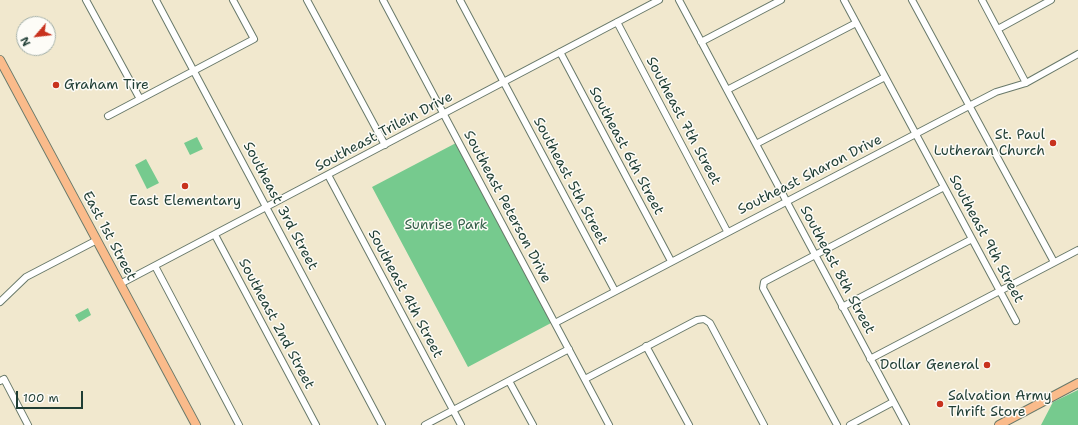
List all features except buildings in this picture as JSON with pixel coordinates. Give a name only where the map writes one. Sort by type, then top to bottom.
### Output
[{"type":"main road","name":"East 1st Street","points":[[0,60],[196,425]]},
{"type":"main road","points":[[999,425],[1078,383]]},
{"type":"street","points":[[86,0],[140,100]]},
{"type":"street","name":"Southeast 3rd Street","points":[[156,0],[268,207],[382,425]]},
{"type":"street","points":[[108,116],[254,40],[233,0]]},
{"type":"street","points":[[307,0],[385,145]]},
{"type":"street","name":"Southeast Peterson Drive","points":[[383,0],[609,425]]},
{"type":"street","name":"Southeast 5th Street","points":[[460,0],[614,291]]},
{"type":"street","name":"Southeast Trilein Drive","points":[[120,284],[659,0]]},
{"type":"street","name":"Southeast 8th Street","points":[[679,0],[906,425]]},
{"type":"street","points":[[701,42],[781,0]]},
{"type":"street","name":"Southeast 9th Street","points":[[844,0],[1016,321]]},
{"type":"street","points":[[912,0],[1054,262]]},
{"type":"street","points":[[982,0],[1026,82]]},
{"type":"street","points":[[998,29],[1051,0]]},
{"type":"street","name":"Southeast 7th Street","points":[[617,22],[727,231]]},
{"type":"street","points":[[727,90],[856,23]]},
{"type":"street","name":"Southeast 6th Street","points":[[560,52],[671,261]]},
{"type":"street","name":"Southeast Sharon Drive","points":[[555,323],[727,231],[996,92],[1026,82],[1078,54]]},
{"type":"street","points":[[756,144],[885,77]]},
{"type":"street","name":"Southeast 4th Street","points":[[328,175],[461,425]]},
{"type":"street","points":[[837,425],[763,288],[766,280],[944,187]]},
{"type":"street","name":"Southeast 2nd Street","points":[[215,235],[316,425]]},
{"type":"street","points":[[842,307],[972,239]]},
{"type":"street","points":[[0,302],[26,277],[97,240]]},
{"type":"street","points":[[870,359],[1078,250]]},
{"type":"street","points":[[155,266],[239,425]]},
{"type":"street","points":[[585,379],[700,318],[710,322],[764,425]]},
{"type":"street","points":[[646,346],[689,425]]},
{"type":"street","points":[[425,425],[569,349]]},
{"type":"street","points":[[2,380],[28,425]]},
{"type":"street","points":[[510,381],[533,425]]},
{"type":"street","points":[[850,425],[893,402]]},
{"type":"green space","points":[[197,137],[203,149],[190,155],[184,143]]},
{"type":"green space","name":"Sunrise Park","points":[[456,143],[551,323],[468,367],[372,187]]},
{"type":"green space","points":[[146,159],[159,183],[147,189],[135,165]]},
{"type":"green space","points":[[88,308],[91,315],[79,322],[75,315]]},
{"type":"green space","points":[[1078,390],[1078,425],[1041,425],[1053,402]]},
{"type":"place","name":"Graham Tire","points":[[56,85]]},
{"type":"place","name":"St. Paul Lutheran Church","points":[[1053,143]]},
{"type":"place","name":"East Elementary","points":[[185,186]]},
{"type":"place","name":"Dollar General","points":[[987,365]]},
{"type":"place","name":"Salvation Army Thrift Store","points":[[940,404]]}]
